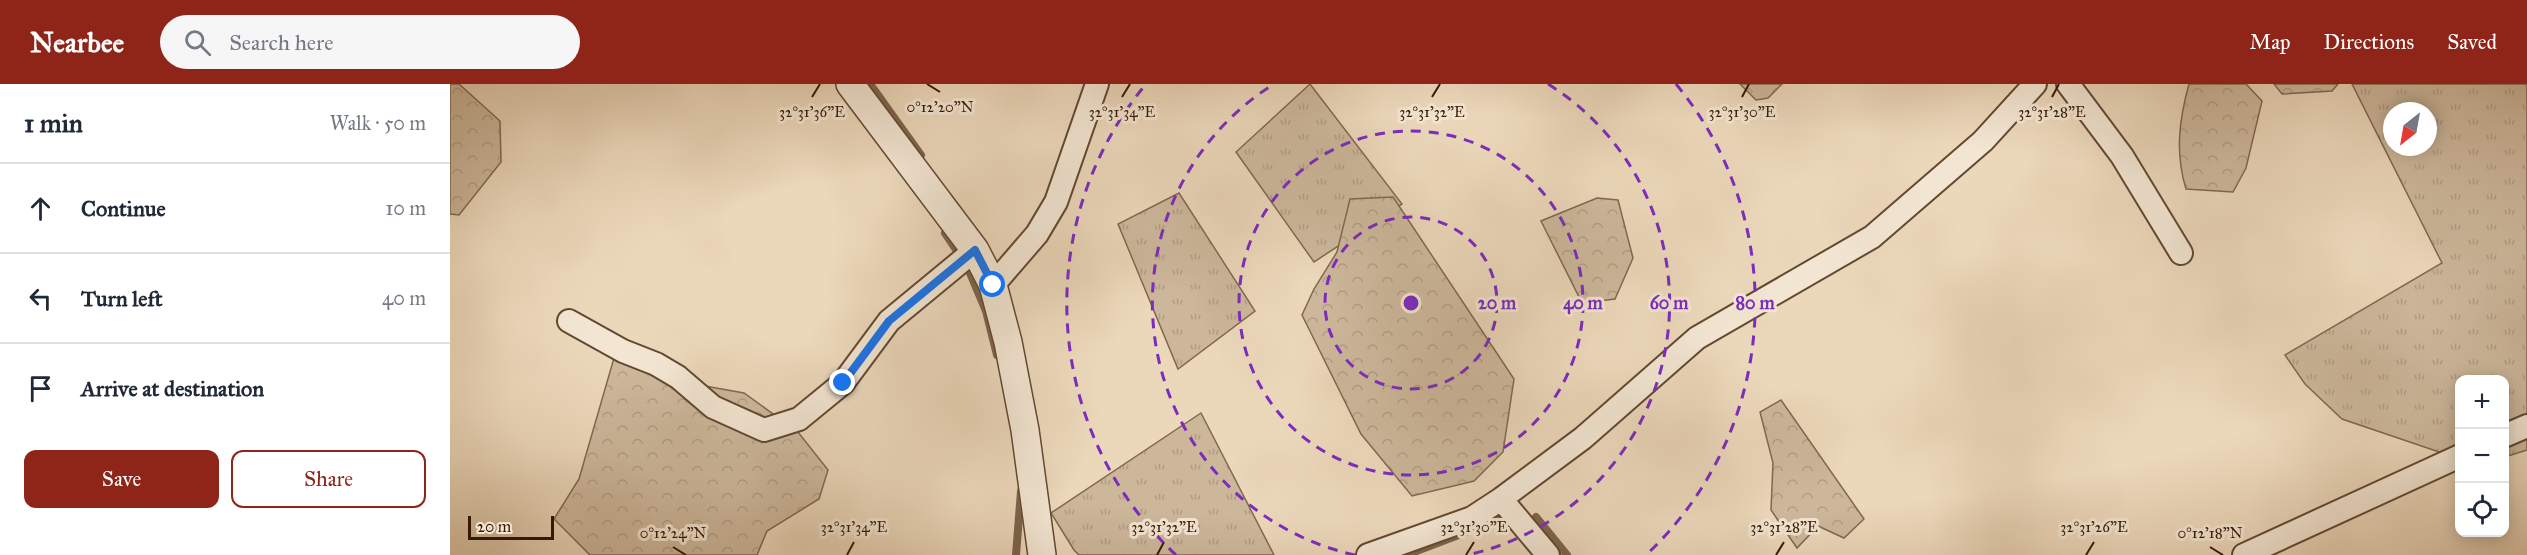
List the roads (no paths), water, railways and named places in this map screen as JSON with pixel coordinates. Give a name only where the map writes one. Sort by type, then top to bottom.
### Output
[{"type":"street","points":[[850,84],[975,250],[993,285],[1008,342],[1025,430],[1042,555]]},
{"type":"street","points":[[993,285],[1036,234],[1056,202],[1097,84]]},
{"type":"street","points":[[1368,555],[1472,518],[1502,500],[1583,438],[1697,338],[1872,237],[1983,141],[2035,84]]},
{"type":"street","points":[[2068,84],[2122,156],[2181,253]]},
{"type":"street","points":[[569,321],[623,351],[664,368],[713,407],[764,430],[799,418],[843,383],[889,321],[975,250]]},
{"type":"street","points":[[2509,434],[2527,426]]},
{"type":"street","points":[[2244,555],[2455,458]]},
{"type":"street","points":[[1502,500],[1548,555]]},
{"type":"waterway","points":[[870,84],[921,155]]},
{"type":"waterway","points":[[945,233],[959,254]]},
{"type":"waterway","points":[[970,273],[986,311],[997,355]]},
{"type":"waterway","points":[[1016,555],[1021,491]]},
{"type":"waterway","points":[[1536,517],[1567,555]]},
{"type":"waterway","points":[[1486,524],[1497,520]]},
{"type":"waterway","points":[[1406,555],[1464,533]]}]
